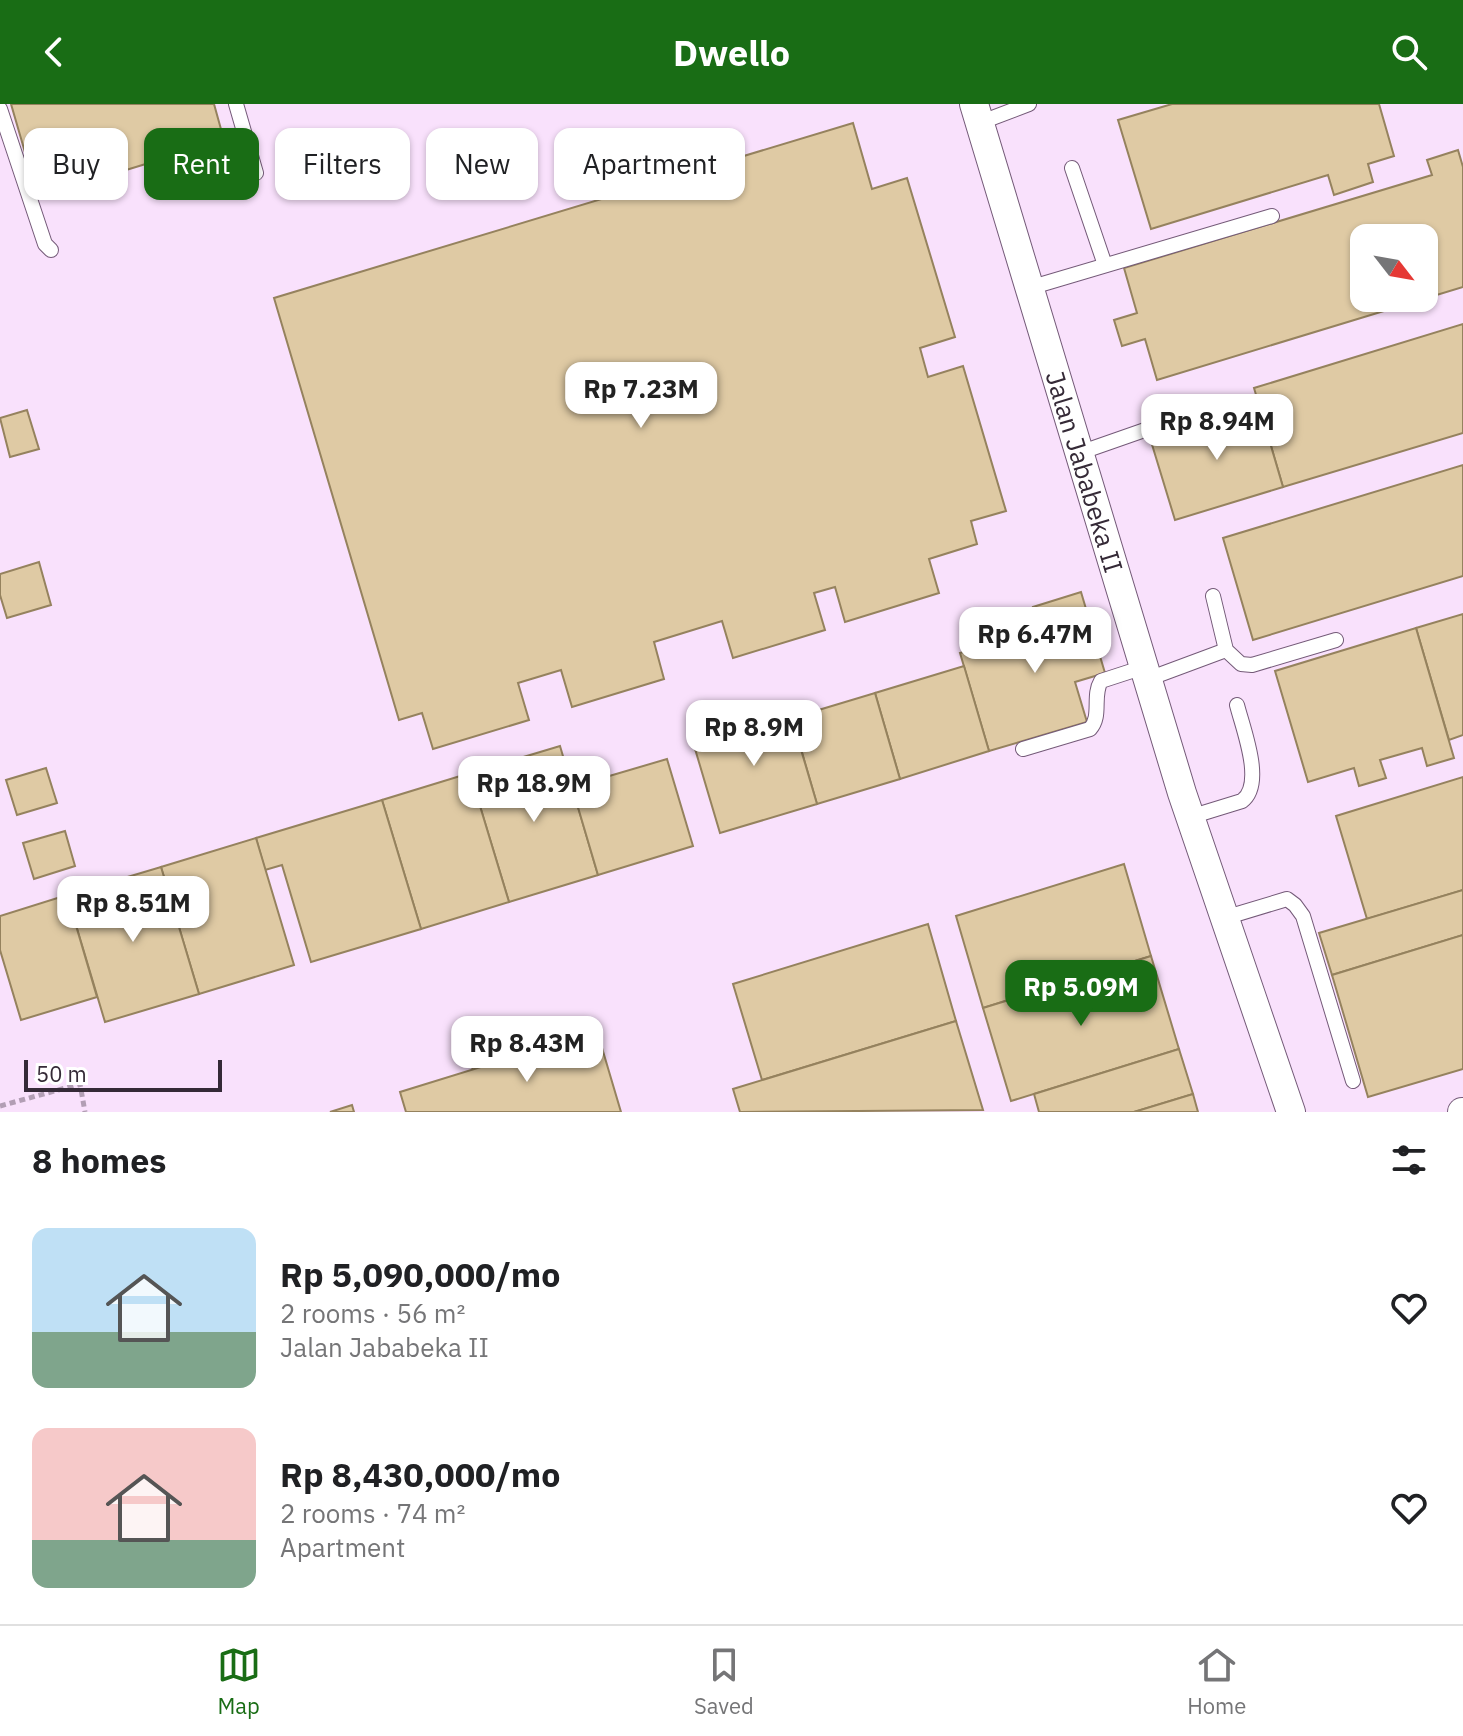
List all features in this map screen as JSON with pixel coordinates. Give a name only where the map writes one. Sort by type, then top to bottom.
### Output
[{"type":"street","name":"Jalan Jababeka II","points":[[976,113],[1190,817],[1291,1112]]},
{"type":"lane","points":[[236,104],[243,128]]},
{"type":"lane","points":[[976,113],[1029,104]]},
{"type":"lane","points":[[0,109],[45,244],[51,250]]},
{"type":"lane","points":[[1072,168],[1105,265]]},
{"type":"lane","points":[[1029,288],[1272,216]]},
{"type":"lane","points":[[1079,453],[1222,403]]},
{"type":"lane","points":[[1213,596],[1226,650],[1241,664],[1252,665],[1336,640]]},
{"type":"lane","points":[[1023,749],[1090,729],[1097,717],[1097,686],[1101,681],[1146,673],[1226,650]]},
{"type":"lane","points":[[1190,817],[1248,797],[1253,783],[1252,765],[1237,705]]},
{"type":"lane","points":[[1224,918],[1287,899],[1295,905],[1303,916],[1353,1081]]},
{"type":"path","points":[[0,1106],[80,1084],[85,1112]]},
{"type":"building","points":[[11,104],[214,104],[221,128],[144,128],[144,165],[128,169],[128,128],[24,128],[24,149]]},
{"type":"building","points":[[1172,104],[1379,104],[1394,156],[1368,164],[1373,182],[1334,195],[1328,175],[1151,229],[1118,120]]},
{"type":"building","points":[[853,123],[872,189],[907,178],[955,337],[920,348],[928,377],[963,366],[1006,511],[971,521],[977,544],[929,559],[939,593],[845,622],[835,587],[814,593],[825,630],[733,658],[722,621],[654,642],[664,679],[572,707],[561,670],[518,683],[529,720],[433,749],[422,713],[399,720],[274,298],[598,200],[745,200],[745,156]]},
{"type":"building","points":[[1458,150],[1463,167],[1463,287],[1438,295],[1438,224],[1350,224],[1350,312],[1381,312],[1157,380],[1145,339],[1122,346],[1114,320],[1137,313],[1124,268],[1432,175],[1427,160]]},
{"type":"building","points":[[1463,324],[1463,433],[1283,487],[1254,388]]},
{"type":"building","points":[[1259,405],[1283,487],[1175,520],[1150,438]]},
{"type":"building","points":[[27,410],[39,449],[10,457],[0,418]]},
{"type":"building","points":[[1463,465],[1463,576],[1253,640],[1223,538]]},
{"type":"building","points":[[39,562],[51,605],[7,618],[0,595],[0,574]]},
{"type":"building","points":[[1081,592],[1105,673],[1075,682],[1087,722],[989,751],[960,653],[1040,629],[1033,607]]},
{"type":"building","points":[[1463,614],[1463,735],[1449,740],[1416,628]]},
{"type":"building","points":[[1416,628],[1454,758],[1427,766],[1422,748],[1380,760],[1386,778],[1359,786],[1354,768],[1308,782],[1275,671]]},
{"type":"building","points":[[964,666],[989,751],[900,779],[875,693]]},
{"type":"building","points":[[875,693],[900,779],[817,804],[792,718]]},
{"type":"building","points":[[787,702],[817,804],[720,833],[690,732]]},
{"type":"building","points":[[560,746],[598,875],[509,902],[470,773]]},
{"type":"building","points":[[667,759],[693,846],[598,875],[572,787]]},
{"type":"building","points":[[46,768],[57,803],[17,815],[6,780]]},
{"type":"building","points":[[470,773],[509,902],[421,929],[382,800]]},
{"type":"building","points":[[1463,777],[1463,890],[1367,919],[1336,816]]},
{"type":"building","points":[[382,800],[421,929],[311,962],[282,865],[265,870],[256,838]]},
{"type":"building","points":[[65,831],[75,866],[34,879],[23,843]]},
{"type":"building","points":[[256,838],[294,965],[199,994],[161,867]]},
{"type":"building","points":[[1124,864],[1151,956],[983,1008],[956,916]]},
{"type":"building","points":[[161,867],[199,994],[105,1022],[67,895]]},
{"type":"building","points":[[1463,890],[1463,935],[1332,975],[1319,933]]},
{"type":"building","points":[[67,895],[97,997],[21,1020],[0,950],[0,916]]},
{"type":"building","points":[[928,924],[956,1021],[762,1080],[733,984]]},
{"type":"building","points":[[1463,935],[1463,1069],[1368,1097],[1332,975]]},
{"type":"building","points":[[1151,956],[1179,1049],[1011,1101],[983,1008]]},
{"type":"building","points":[[956,1021],[983,1110],[740,1112],[733,1089]]},
{"type":"building","points":[[516,1022],[526,1053],[473,1070],[463,1039]]},
{"type":"building","points":[[597,1031],[621,1112],[406,1112],[400,1092]]},
{"type":"building","points":[[1179,1049],[1193,1094],[1134,1112],[1039,1112],[1034,1094]]},
{"type":"building","points":[[1193,1094],[1198,1112],[1134,1112]]},
{"type":"building","points":[[352,1105],[354,1112],[330,1112]]}]
